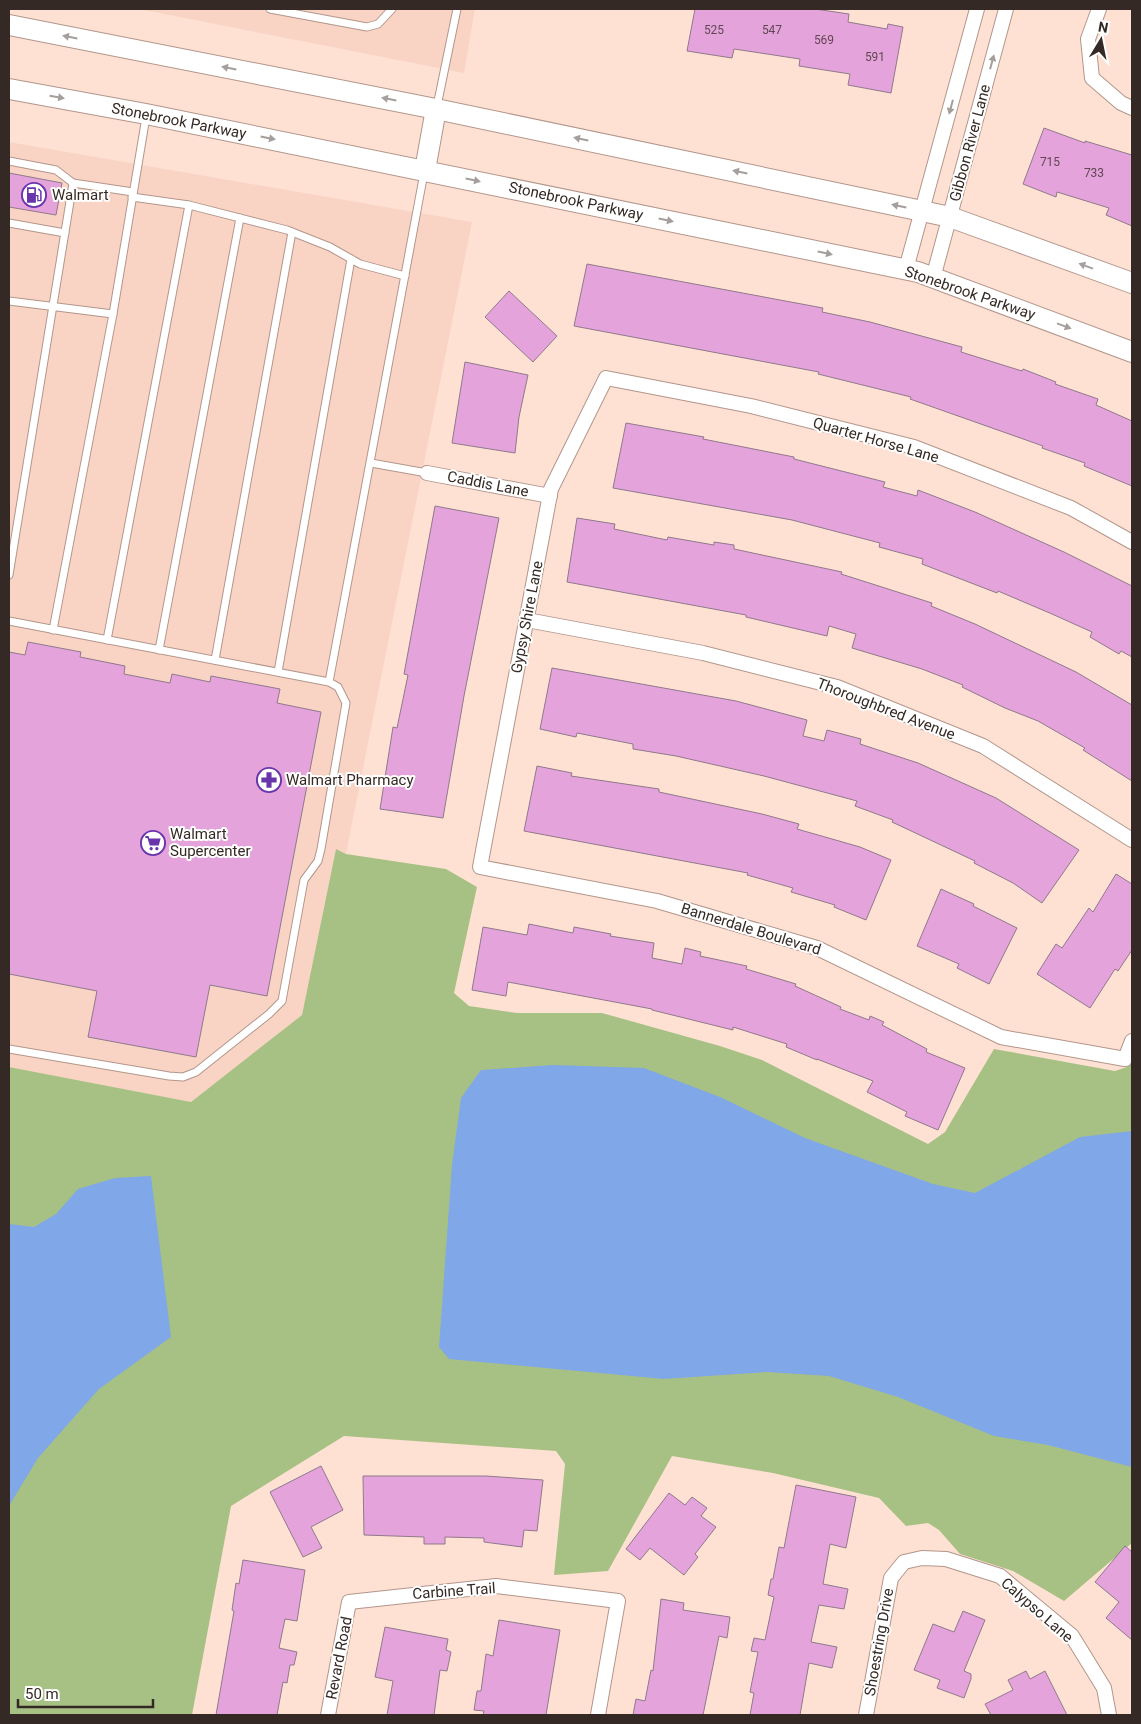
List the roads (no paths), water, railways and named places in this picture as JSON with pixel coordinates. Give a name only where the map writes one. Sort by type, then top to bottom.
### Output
[{"type":"main road","points":[[9,25],[436,108],[922,210],[950,217],[1132,283]]},
{"type":"main road","name":"Stonebrook Parkway","points":[[9,89],[146,114],[906,269],[1132,352]]},
{"type":"main road","points":[[425,170],[436,108]]},
{"type":"street","name":"Gibbon River Lane","points":[[906,269],[977,9]]},
{"type":"street","name":"Gibbon River Lane","points":[[933,278],[1006,9]]},
{"type":"street","points":[[1099,9],[1088,39],[1092,78],[1121,102],[1132,108]]},
{"type":"street","name":"Gypsy Shire Lane","points":[[480,867],[550,496],[606,378]]},
{"type":"street","name":"Quarter Horse Lane","points":[[606,378],[751,406],[914,448],[1071,508],[1132,542]]},
{"type":"street","name":"Caddis Lane","points":[[427,473],[550,496]]},
{"type":"street","name":"Thoroughbred Avenue","points":[[527,620],[704,653],[837,687],[983,746],[1132,840]]},
{"type":"street","name":"Bannerdale Boulevard","points":[[480,867],[656,901],[817,948],[1001,1037],[1124,1059],[1132,1041]]},
{"type":"street","name":"Shoestring Drive","points":[[866,1715],[891,1578],[904,1562],[922,1558]]},
{"type":"street","name":"Calypso Lane","points":[[922,1558],[946,1559],[1000,1576],[1026,1596],[1072,1636],[1104,1688],[1109,1715]]},
{"type":"street","name":"Carbine Trail","points":[[349,1602],[496,1586],[618,1601],[598,1715]]},
{"type":"street","name":"Revard Road","points":[[328,1715],[349,1602]]},
{"type":"lane","points":[[270,9],[368,27],[378,24],[392,9]]},
{"type":"lane","points":[[436,108],[457,9]]},
{"type":"lane","points":[[53,630],[113,314],[146,114]]},
{"type":"lane","points":[[9,161],[56,170],[73,183],[188,206],[292,232],[330,247],[351,259],[382,271],[405,276]]},
{"type":"lane","points":[[329,682],[425,170]]},
{"type":"lane","points":[[9,575],[73,183]]},
{"type":"lane","points":[[107,640],[188,206]]},
{"type":"lane","points":[[160,650],[240,218]]},
{"type":"lane","points":[[9,223],[65,232]]},
{"type":"lane","points":[[215,660],[292,232]]},
{"type":"lane","points":[[278,672],[351,259]]},
{"type":"lane","points":[[9,301],[113,314]]},
{"type":"lane","points":[[371,463],[427,473]]},
{"type":"lane","points":[[9,621],[329,682],[338,687],[346,703],[321,849],[318,861],[304,880],[282,1001],[215,1058],[196,1072],[183,1077],[9,1049]]},
{"type":"water","points":[[553,1065],[644,1068],[720,1097],[805,1138],[933,1184],[975,1193],[1080,1137],[1132,1131],[1132,1467],[1048,1445],[994,1436],[898,1397],[829,1376],[767,1372],[664,1379],[449,1359],[439,1347],[452,1165],[461,1098],[481,1070]]},
{"type":"water","points":[[151,1176],[171,1337],[99,1389],[38,1458],[9,1506],[9,1224],[34,1227],[56,1214],[78,1189],[115,1178]]},
{"type":"place","name":"Walmart","points":[[34,195]]},
{"type":"place","name":"Walmart Pharmacy","points":[[269,780]]},
{"type":"place","name":"Walmart Supercenter","points":[[153,843]]}]
